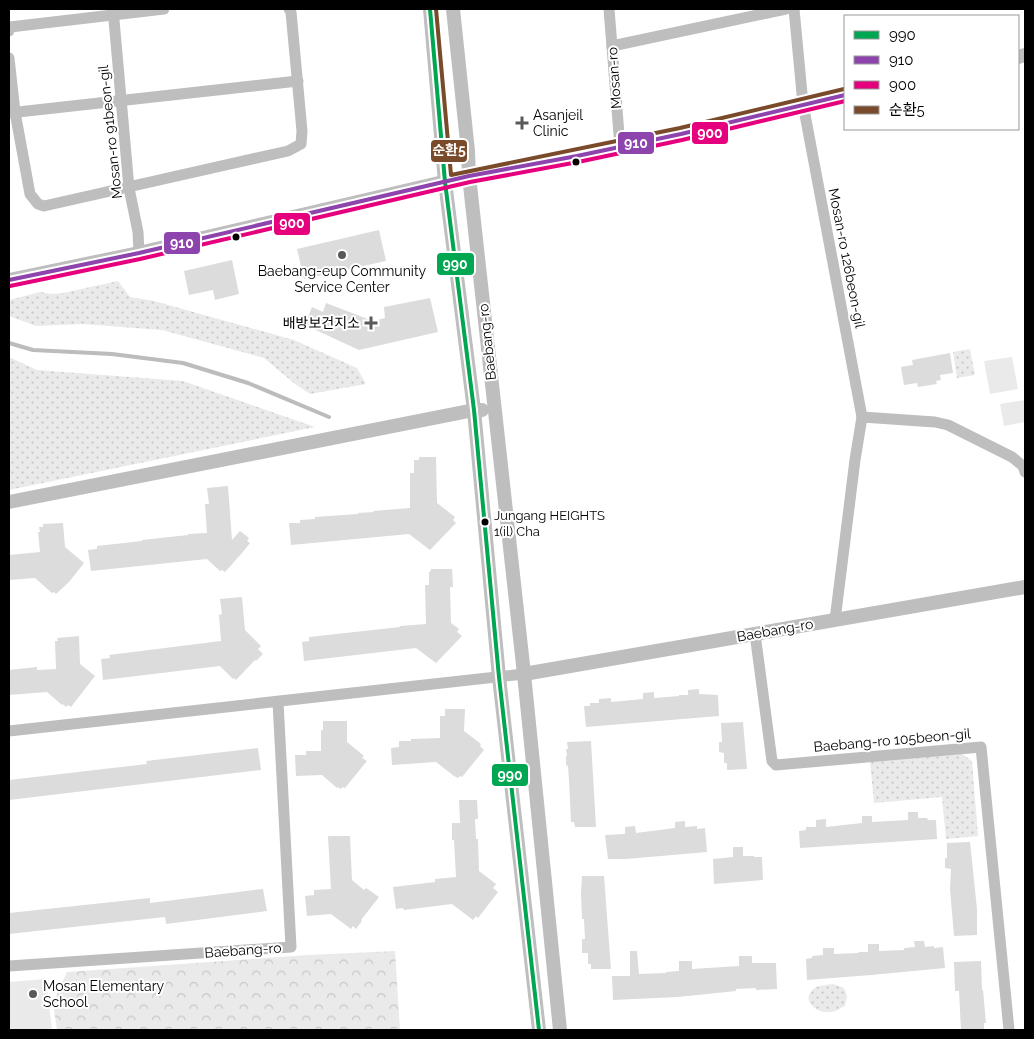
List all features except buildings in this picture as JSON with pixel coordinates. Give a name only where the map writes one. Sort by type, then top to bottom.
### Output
[{"type":"street","points":[[9,31],[10,27],[114,11],[164,9]]},
{"type":"street","points":[[9,58],[12,113],[30,194],[38,204],[44,206],[288,151],[301,144],[302,131],[298,80],[291,12],[289,9]]},
{"type":"street","name":"Baebang-ro","points":[[430,9],[445,182],[474,410],[499,677],[539,1030]]},
{"type":"street","name":"Baebang-ro","points":[[454,9],[469,176],[524,674],[560,1030]]},
{"type":"street","name":"Mosan-ro","points":[[609,9],[620,147]]},
{"type":"street","points":[[612,46],[786,9]]},
{"type":"street","name":"Mosan-ro 126beon-gil","points":[[794,9],[803,104],[862,417],[835,620]]},
{"type":"street","name":"Mosan-ro 91beon-gil","points":[[114,11],[129,188],[138,232],[139,253]]},
{"type":"street","points":[[12,113],[298,80]]},
{"type":"street","points":[[9,280],[139,253],[469,176],[681,134],[844,95]]},
{"type":"street","points":[[9,502],[474,410],[494,409]]},
{"type":"street","points":[[862,417],[936,422],[948,425],[1012,457],[1023,466],[1025,472]]},
{"type":"street","name":"Baebang-ro","points":[[9,731],[524,674],[1025,587]]},
{"type":"street","name":"Baebang-ro 105beon-gil","points":[[755,634],[772,761],[776,765],[981,747],[1009,1030]]},
{"type":"street","name":"Baebang-ro","points":[[9,966],[292,947],[278,702]]},
{"type":"green space","points":[[118,281],[130,297],[154,301],[294,340],[357,368],[366,384],[310,394],[264,358],[162,330],[82,324],[36,326],[9,316],[9,300],[40,292],[51,294],[63,293]]},
{"type":"green space","points":[[970,349],[975,375],[957,378],[953,352]]},
{"type":"green space","points":[[9,357],[37,370],[183,381],[315,427],[9,490]]},
{"type":"green space","points":[[1012,357],[1018,389],[990,394],[984,361]]},
{"type":"green space","points":[[1025,400],[1025,422],[1004,426],[1000,404]]},
{"type":"green space","points":[[962,754],[972,761],[978,836],[946,839],[942,797],[874,803],[870,762]]},
{"type":"green space","points":[[395,951],[400,1030],[57,1030],[53,1003],[67,972],[308,955]]},
{"type":"green space","name":"Mosan Elementary School","points":[[46,979],[52,1030],[9,1030],[9,982]]},
{"type":"green space","points":[[833,984],[844,988],[847,996],[845,1006],[828,1012],[816,1009],[809,1001],[811,991],[819,986]]},
{"type":"waterway","points":[[9,343],[33,350],[112,354],[183,363],[248,383],[329,417]]},
{"type":"transit line","name":"990","points":[[430,9],[445,182],[474,410],[499,677],[539,1030]]},
{"type":"transit line","name":"순환5","points":[[436,9],[451,175],[680,128],[844,89]]},
{"type":"transit line","name":"910","points":[[9,280],[139,253],[469,176],[681,134],[844,95]]},
{"type":"transit line","name":"900","points":[[10,286],[140,259],[470,182],[682,140],[844,101]]},
{"type":"place","name":"Asanjeil Clinic","points":[[522,123]]},
{"type":"place","name":"Baebang-eup Community Service Center","points":[[342,255]]},
{"type":"place","name":"배방보건지소","points":[[371,323]]},
{"type":"place","name":"Jungang HEIGHTS 1(il) Cha","points":[[485,522]]},
{"type":"place","name":"Mosan Elementary School","points":[[33,994]]}]
